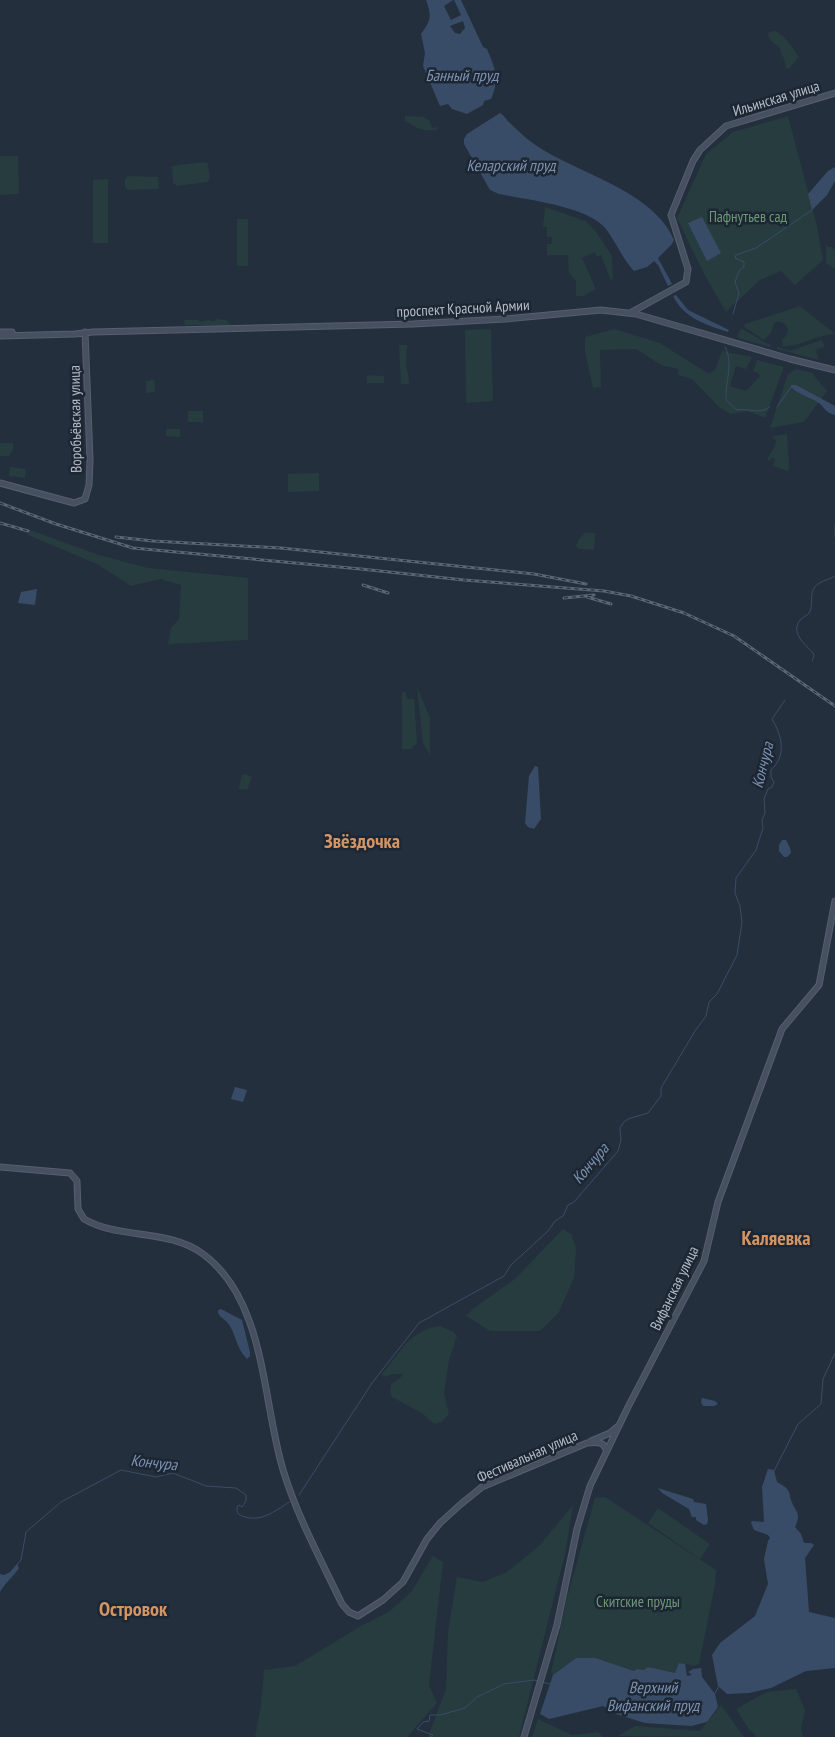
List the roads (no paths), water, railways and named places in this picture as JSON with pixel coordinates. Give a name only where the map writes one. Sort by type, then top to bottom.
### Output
[{"type":"main road","name":"Ильинская улица","points":[[629,313],[686,282],[689,274],[671,215],[693,161],[700,150],[726,126],[835,93]]},
{"type":"main road","name":"проспект Красной Армии","points":[[0,334],[413,324],[505,319],[601,310],[629,313],[835,370]]},
{"type":"main road","name":"Воробьёвская улица","points":[[0,483],[74,503],[85,499],[88,493],[90,460],[85,332]]},
{"type":"main road","name":"Вифанская улица","points":[[524,1737],[557,1625],[577,1529],[590,1486],[632,1397],[704,1261],[718,1202],[782,1029],[819,985],[835,902]]},
{"type":"main road","name":"Фестивальная улица","points":[[0,1167],[66,1172],[77,1181],[78,1209],[84,1219],[108,1228],[158,1236],[181,1242],[204,1255],[226,1277],[250,1325],[260,1358],[276,1445],[289,1488],[342,1604],[349,1612],[358,1616],[382,1600],[402,1582],[427,1539],[440,1523],[482,1487],[587,1443],[601,1443],[605,1446],[606,1450]]},
{"type":"main road","points":[[587,1443],[619,1426]]},
{"type":"water","name":"Банный пруд","points":[[426,0],[453,0],[444,6],[451,20],[461,15],[454,0],[461,0],[492,62],[496,79],[491,99],[484,101],[483,105],[467,114],[452,109],[448,104],[440,106],[423,66],[425,53],[421,34],[430,18]],"holes":[[[463,21],[465,28],[460,34],[455,33],[450,26]]]},
{"type":"water","name":"Келарский пруд","points":[[500,113],[532,143],[615,186],[650,209],[664,223],[674,240],[658,258],[672,284],[668,286],[658,265],[654,261],[647,267],[634,271],[606,229],[586,215],[572,209],[499,194],[490,190],[464,144],[464,139],[467,134]]},
{"type":"water","points":[[835,167],[835,181],[827,195],[812,210],[808,194],[828,171]]},
{"type":"water","points":[[702,217],[721,253],[707,261],[688,223]]},
{"type":"water","points":[[676,295],[688,310],[729,330],[728,332],[696,320],[678,304],[673,296]]},
{"type":"water","points":[[791,385],[796,385],[835,406],[835,415],[828,412],[819,403],[797,392]]},
{"type":"water","points":[[37,589],[35,605],[18,603],[21,592]]},
{"type":"water","points":[[535,766],[538,767],[541,819],[534,829],[528,827],[525,823],[529,776]]},
{"type":"water","points":[[782,840],[786,840],[790,848],[791,853],[787,857],[784,857],[779,851],[779,845]]},
{"type":"water","points":[[235,1087],[247,1090],[243,1102],[231,1099]]},
{"type":"water","points":[[221,1309],[242,1320],[250,1352],[250,1356],[247,1359],[240,1350],[233,1331],[218,1313],[218,1310]]},
{"type":"water","points":[[702,1398],[715,1401],[718,1404],[703,1406]]},
{"type":"water","points":[[768,1469],[774,1470],[777,1482],[789,1492],[798,1515],[795,1527],[801,1534],[804,1543],[814,1545],[805,1558],[809,1612],[835,1618],[835,1668],[806,1671],[771,1688],[749,1693],[727,1694],[718,1686],[712,1655],[720,1643],[755,1616],[768,1584],[764,1559],[770,1538],[768,1535],[754,1530],[751,1523],[752,1521],[764,1522],[762,1487]]},
{"type":"water","points":[[658,1488],[693,1499],[694,1502],[706,1504],[707,1524],[704,1525],[696,1520],[696,1517],[692,1517],[689,1509],[662,1493]]},
{"type":"water","points":[[17,1564],[19,1568],[0,1592],[0,1574],[4,1575],[10,1572]]},
{"type":"water","name":"Верхний Вифанский пруд","points":[[576,1658],[595,1658],[634,1671],[637,1669],[644,1670],[648,1667],[675,1673],[679,1663],[685,1664],[687,1676],[692,1675],[688,1672],[693,1669],[701,1668],[702,1677],[715,1694],[718,1707],[707,1722],[691,1726],[645,1723],[616,1714],[603,1706],[549,1719],[540,1714],[553,1675]]},
{"type":"waterway","name":"Кончура","points":[[733,314],[739,293],[735,282],[739,271],[744,267],[744,262],[735,258],[736,255],[756,248],[812,210]]},
{"type":"waterway","name":"Кончура","points":[[725,347],[729,360],[726,400],[737,410],[762,411],[770,407]]},
{"type":"waterway","name":"Кончура","points":[[777,407],[792,387]]},
{"type":"waterway","name":"Кончура","points":[[835,525],[835,536]]},
{"type":"waterway","name":"Кончура","points":[[812,661],[813,653],[800,638],[797,625],[811,609],[812,594],[815,587],[835,576]]},
{"type":"waterway","name":"Кончура","points":[[299,1495],[372,1383],[419,1323],[504,1276],[511,1265],[548,1231],[555,1221],[563,1216],[568,1205],[574,1202],[618,1151],[621,1140],[620,1128],[624,1122],[648,1113],[661,1096],[661,1088],[706,1016],[709,1002],[717,994],[737,955],[742,922],[740,906],[735,893],[736,878],[756,850],[763,828],[764,799],[768,789],[772,787],[774,782],[771,777],[771,770],[781,752],[780,739],[772,719],[785,700]]},
{"type":"waterway","points":[[774,1471],[798,1424],[821,1404],[823,1379],[835,1353]]},
{"type":"waterway","name":"Кончура","points":[[16,1566],[21,1560],[26,1532],[61,1502],[121,1470],[156,1477],[173,1473],[206,1486],[236,1488],[246,1495],[246,1501],[242,1507],[239,1505],[237,1507],[238,1513],[249,1518],[267,1515],[289,1502]]},
{"type":"waterway","points":[[431,1737],[433,1735],[417,1729],[423,1722],[429,1721],[430,1715],[440,1715],[465,1708],[477,1697],[504,1684],[538,1681]]},
{"type":"waterway","points":[[542,1682],[550,1684]]},
{"type":"waterway","points":[[714,1695],[719,1686]]},
{"type":"railway","points":[[0,503],[56,524],[133,548],[464,580],[604,591],[631,596],[684,613],[734,636],[835,706]]},
{"type":"railway","points":[[0,523],[28,531]]},
{"type":"railway","points":[[116,537],[153,541],[281,548],[534,574],[586,584]]},
{"type":"railway","points":[[363,585],[388,593]]},
{"type":"railway","points":[[564,598],[594,595]]},
{"type":"railway","points":[[587,597],[611,604]]},
{"type":"district","name":"Звёздочка","points":[[362,841]]},
{"type":"district","name":"Каляевка","points":[[776,1238]]},
{"type":"district","name":"Островок","points":[[133,1609]]},
{"type":"park label","name":"Пафнутьев сад","points":[[748,216]]},
{"type":"park label","name":"Скитские пруды","points":[[638,1601]]}]
